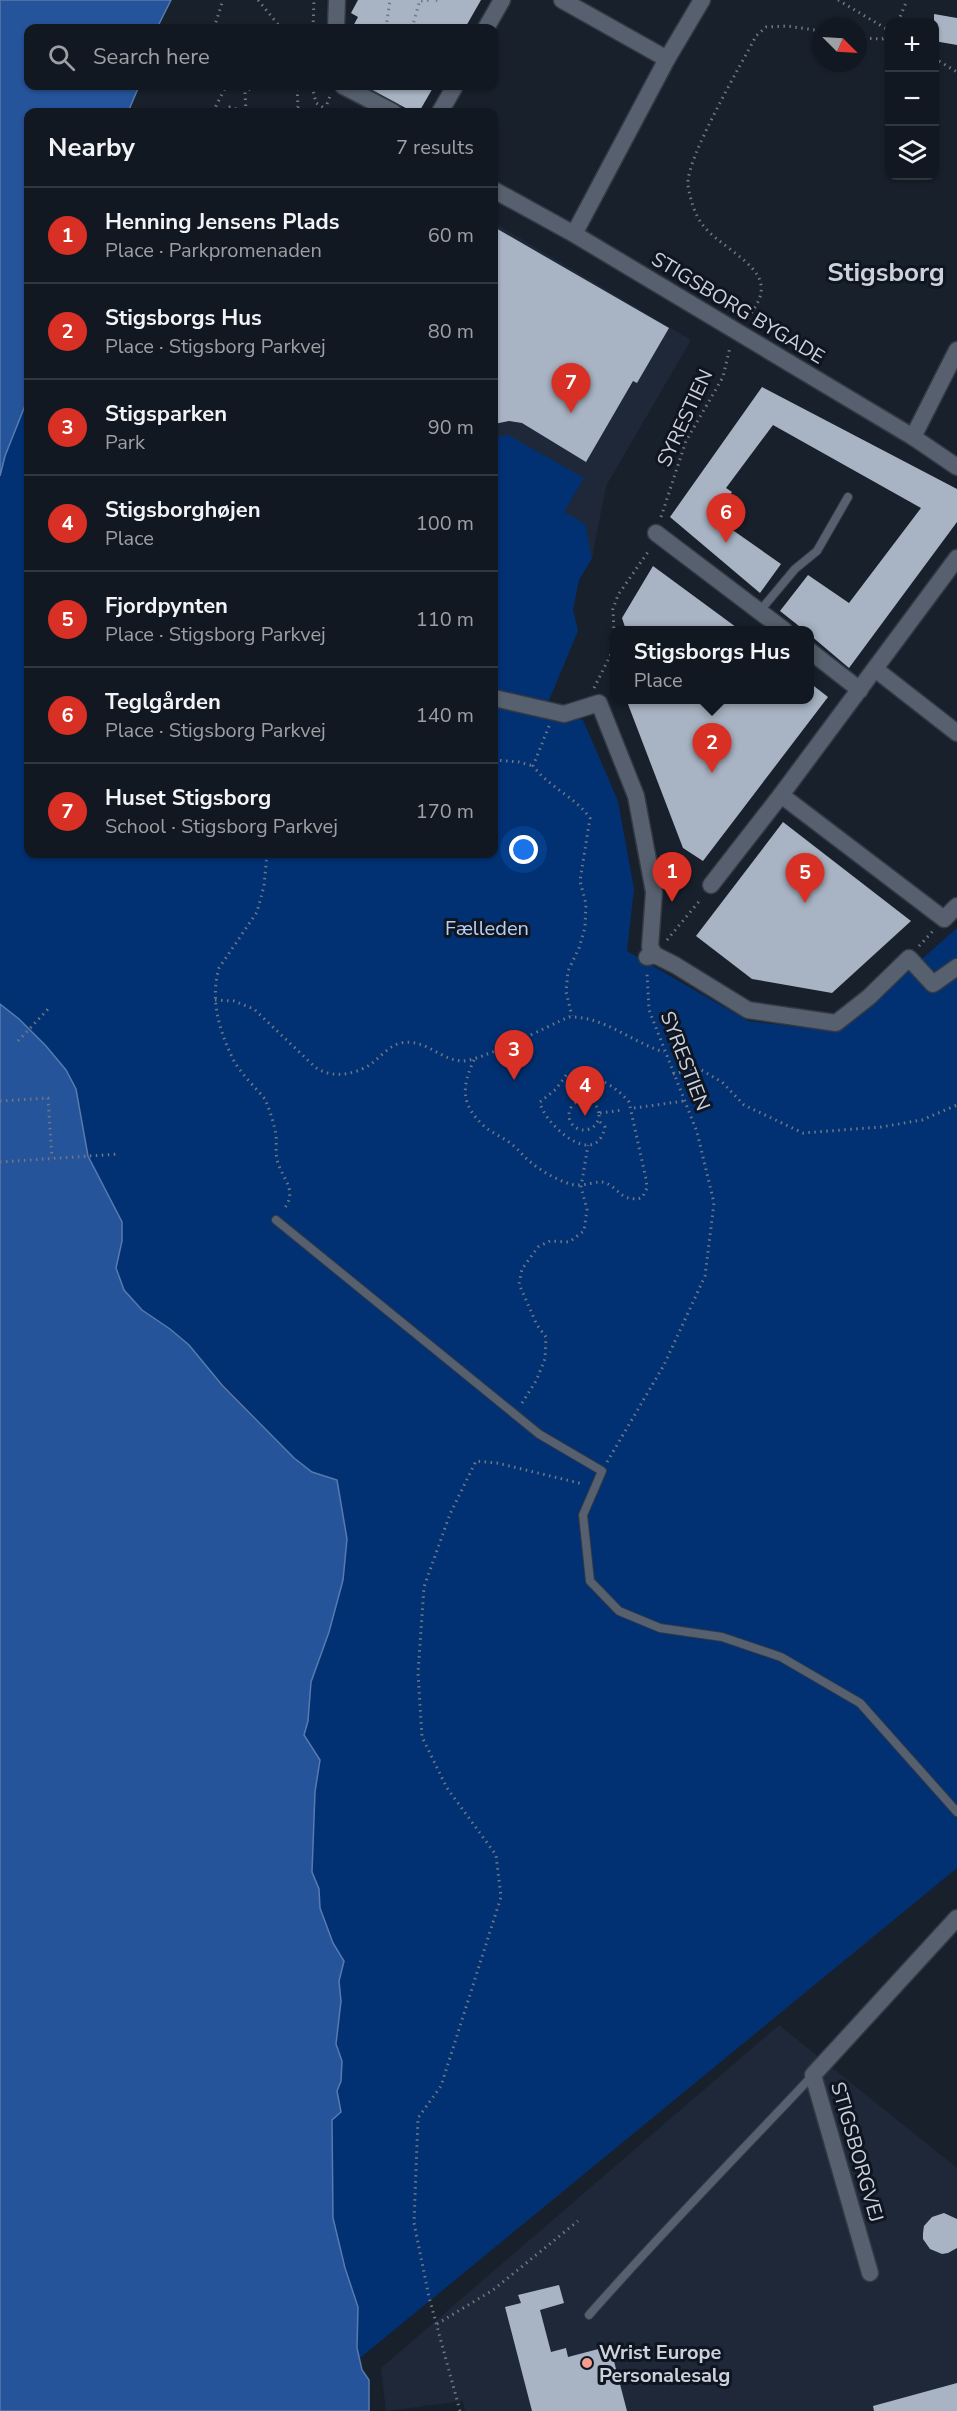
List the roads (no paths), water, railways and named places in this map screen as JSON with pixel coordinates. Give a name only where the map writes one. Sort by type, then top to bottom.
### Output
[{"type":"street","points":[[336,24],[337,0]]},
{"type":"street","points":[[488,24],[502,0]]},
{"type":"street","points":[[562,0],[667,58]]},
{"type":"street","points":[[574,234],[667,58],[702,0]]},
{"type":"street","points":[[351,90],[385,108]]},
{"type":"street","points":[[442,108],[452,90]]},
{"type":"street","name":"STIGSBORG BYGADE","points":[[498,192],[574,234],[913,437],[957,467]]},
{"type":"street","points":[[913,437],[957,350]]},
{"type":"street","points":[[656,533],[778,626]]},
{"type":"street","points":[[711,885],[876,669],[957,558]]},
{"type":"street","points":[[814,654],[860,690]]},
{"type":"street","points":[[876,669],[957,733]]},
{"type":"street","points":[[498,699],[564,714],[599,703],[636,796],[654,892],[651,956],[748,1010],[836,1023],[868,997],[909,958],[933,984],[957,967]]},
{"type":"street","points":[[781,795],[944,919],[957,906]]},
{"type":"street","name":"STIGSBORGVEJ","points":[[870,2273],[813,2075],[957,1917]]},
{"type":"lane","points":[[759,612],[795,569],[817,551],[848,497]]},
{"type":"lane","points":[[276,1220],[539,1434],[602,1471],[583,1515],[590,1581],[619,1611],[660,1628],[722,1637],[781,1657],[860,1703],[957,1812]]},
{"type":"lane","points":[[589,2315],[635,2263],[813,2075]]},
{"type":"place","name":"Huset Stigsborg","points":[[571,413]]},
{"type":"place","name":"Teglgården","points":[[726,543]]},
{"type":"place","name":"Stigsborgs Hus","points":[[712,773]]},
{"type":"place","name":"Henning Jensens Plads","points":[[672,902]]},
{"type":"place","name":"Fjordpynten","points":[[805,903]]},
{"type":"place","name":"Stigsparken","points":[[514,1080]]},
{"type":"place","name":"Stigsborghøjen","points":[[585,1116]]},
{"type":"place","name":"Wrist Europe Personalesalg","points":[[587,2363]]},
{"type":"district","name":"Stigsborg","points":[[886,272]]},
{"type":"park label","name":"Fælleden","points":[[487,928]]}]
